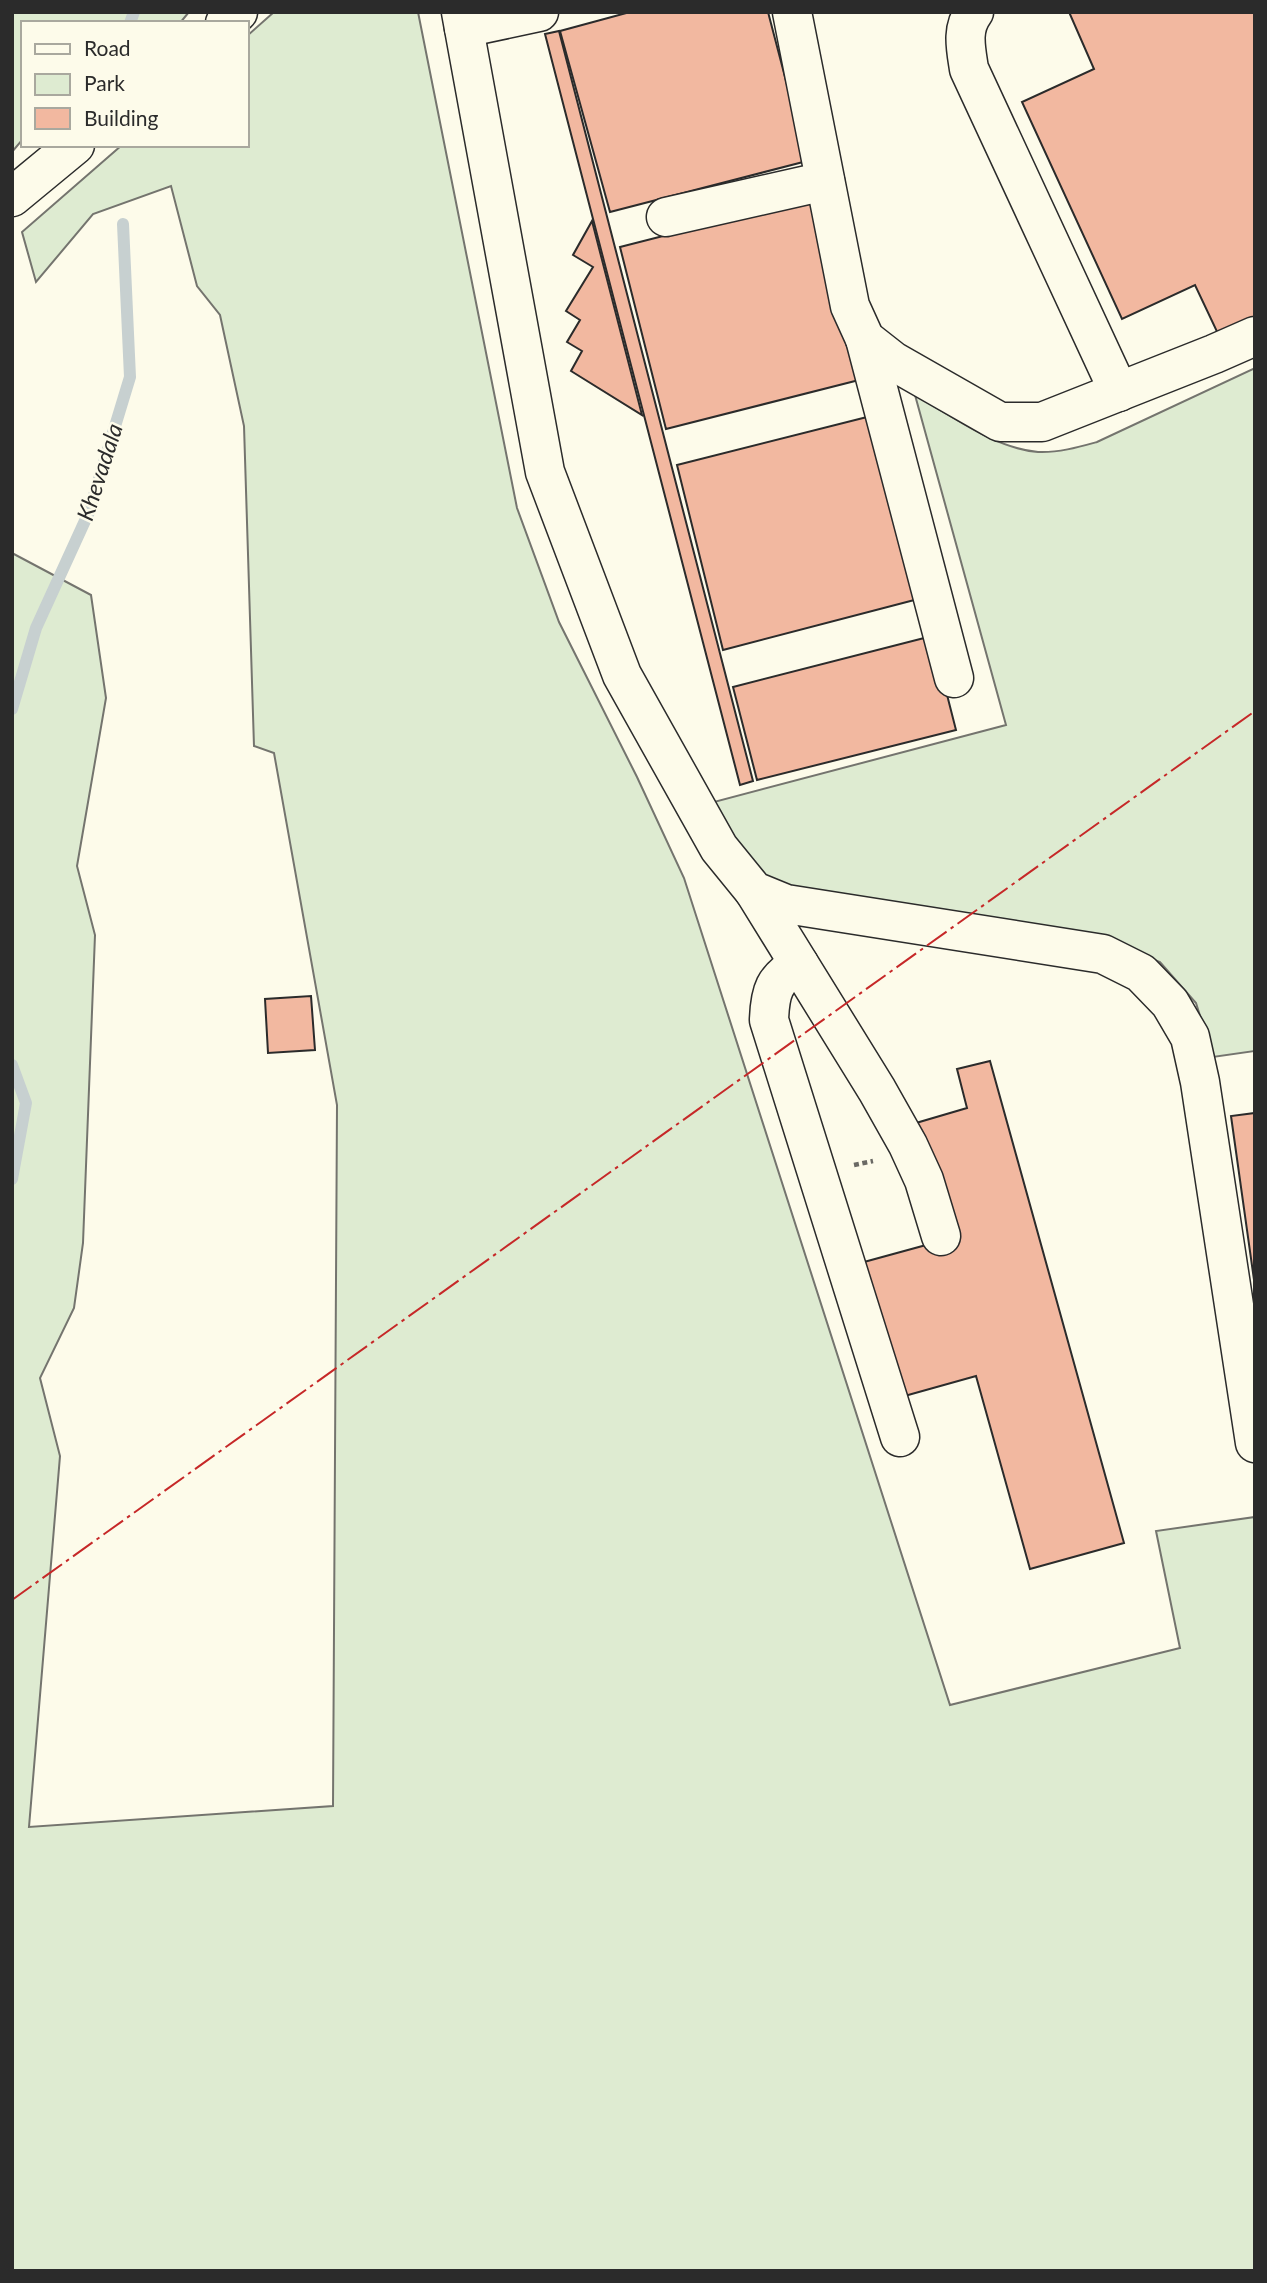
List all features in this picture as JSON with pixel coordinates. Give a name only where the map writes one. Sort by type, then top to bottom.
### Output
[{"type":"street","points":[[539,12],[463,20],[545,472],[622,675],[719,848],[754,891],[877,1090],[924,1180],[941,1236]]},
{"type":"street","points":[[792,12],[850,306],[865,339],[954,678]]},
{"type":"street","points":[[974,12],[968,20],[965,39],[969,69],[1119,392]]},
{"type":"street","points":[[12,197],[73,147]]},
{"type":"street","points":[[666,217],[825,181]]},
{"type":"street","points":[[865,339],[893,361],[1000,422],[1042,422],[1255,336]]},
{"type":"street","points":[[754,891],[786,904],[1103,954],[1142,973],[1170,1003],[1190,1037],[1200,1082],[1255,1443]]},
{"type":"street","points":[[799,964],[781,974],[769,998],[769,1020],[900,1437]]},
{"type":"path","points":[[817,1173],[912,1154]]},
{"type":"green space","points":[[12,12],[189,12],[182,21],[21,21],[21,141],[12,152]]},
{"type":"green space","points":[[274,12],[418,12],[517,508],[559,622],[684,878],[950,1705],[1180,1648],[1156,1531],[1255,1517],[1255,2271],[12,2271],[12,553],[91,595],[106,698],[77,866],[95,935],[83,1243],[74,1308],[40,1378],[60,1456],[29,1827],[333,1806],[337,1105],[274,753],[254,746],[244,426],[220,315],[197,286],[171,186],[93,214],[36,282],[22,232],[120,147],[248,147],[248,35]]},
{"type":"green space","points":[[1255,368],[1255,1051],[1213,1057],[1196,1003],[1160,962],[1107,941],[787,885],[761,876],[710,803],[1006,725],[915,395],[989,438],[1021,449],[1053,452],[1097,442]]},
{"type":"building","points":[[630,12],[768,12],[807,161],[610,212],[560,31]]},
{"type":"building","points":[[1069,12],[1255,12],[1255,322],[1220,338],[1195,285],[1122,319],[1022,102],[1094,69]]},
{"type":"building","points":[[559,31],[753,781],[740,785],[545,34]]},
{"type":"building","points":[[816,197],[863,379],[666,429],[620,247]]},
{"type":"building","points":[[592,221],[642,415],[571,371],[582,351],[567,342],[580,320],[566,311],[593,267],[573,255]]},
{"type":"building","points":[[875,415],[922,598],[723,650],[677,465]]},
{"type":"building","points":[[932,636],[956,730],[757,780],[733,687]]},
{"type":"building","points":[[311,996],[315,1050],[268,1053],[265,999]]},
{"type":"building","points":[[990,1061],[1124,1543],[1030,1569],[976,1376],[901,1397],[864,1262],[948,1239],[916,1123],[967,1108],[957,1069]]},
{"type":"building","points":[[1255,1113],[1255,1287],[1231,1116]]},
{"type":"waterway","name":"Khevadala","points":[[131,21],[134,12]]},
{"type":"waterway","name":"Khevadala","points":[[12,709],[36,628],[89,512],[130,377],[123,224]]},
{"type":"waterway","name":"Khevadala","points":[[12,1065],[26,1103],[12,1179]]},
{"type":"power","points":[[12,1600],[1255,711]]}]
